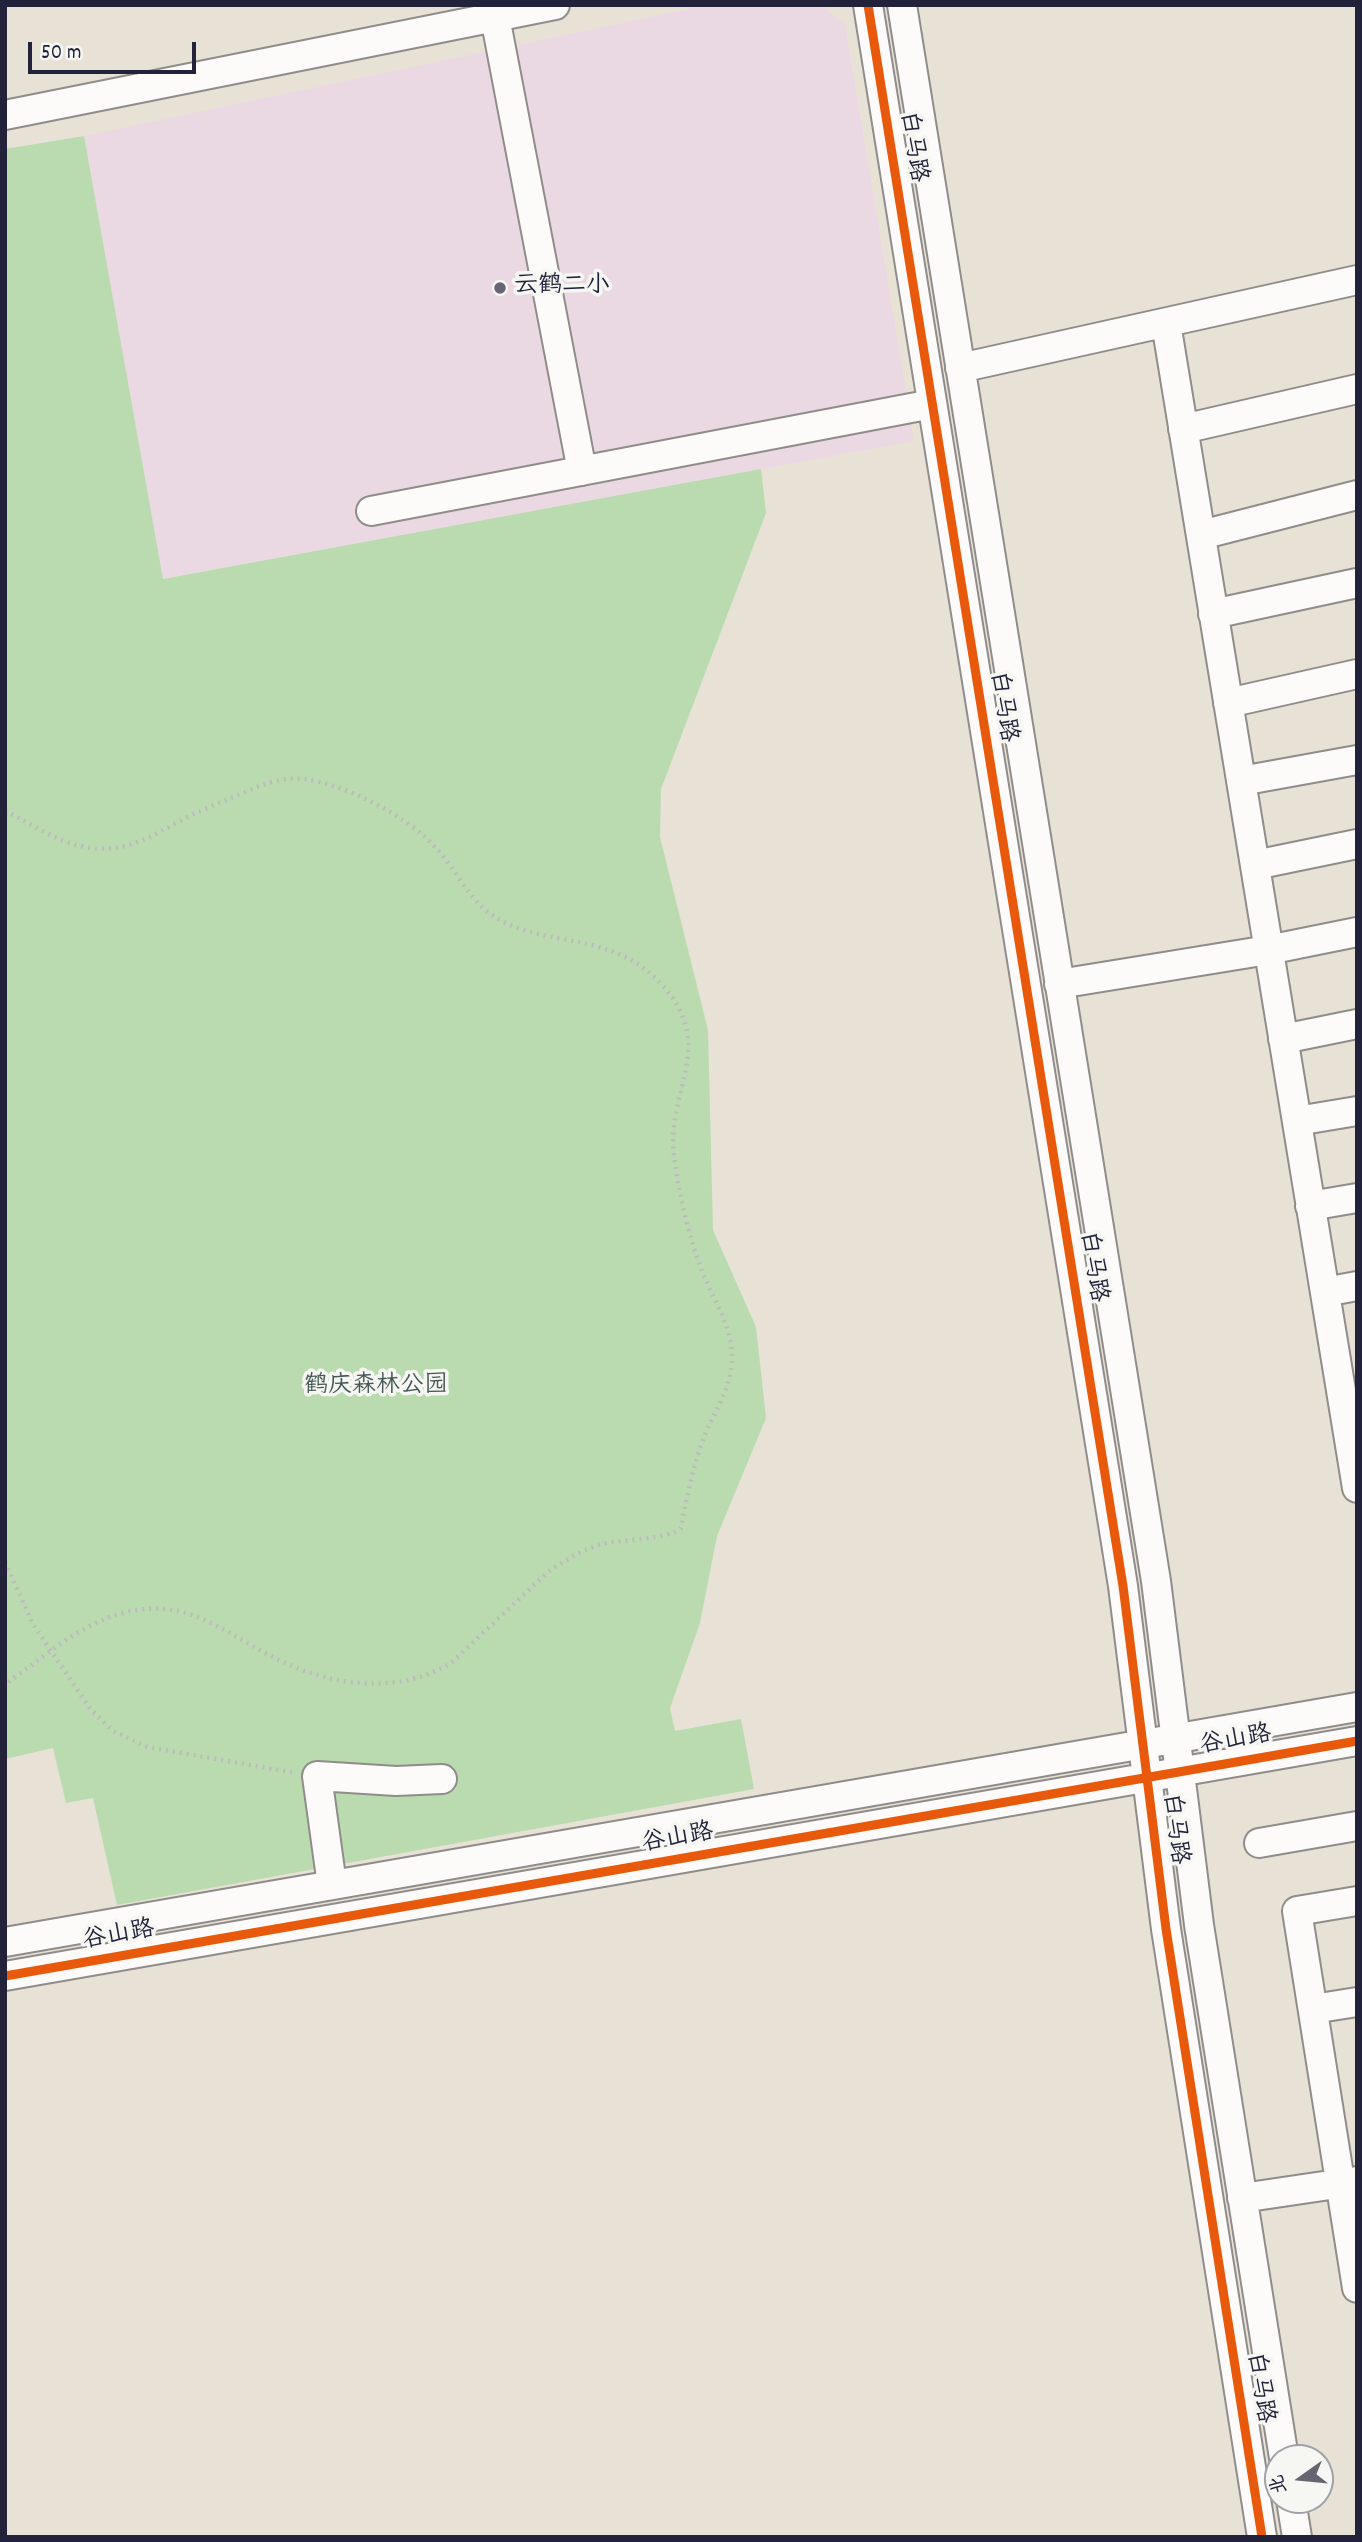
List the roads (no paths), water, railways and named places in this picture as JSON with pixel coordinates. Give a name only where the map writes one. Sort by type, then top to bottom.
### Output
[{"type":"street","points":[[5,116],[555,5]]},
{"type":"street","name":"白马路","points":[[868,5],[1123,1586],[1168,1943],[1262,2537]]},
{"type":"street","name":"白马路","points":[[902,5],[1153,1567],[1199,1925],[1282,2444]]},
{"type":"street","points":[[495,17],[582,471]]},
{"type":"street","points":[[960,368],[1357,280]]},
{"type":"street","points":[[1166,323],[1310,1206],[1325,1292],[1348,1374],[1357,1488]]},
{"type":"street","points":[[1183,429],[1357,388]]},
{"type":"street","points":[[371,511],[932,404]]},
{"type":"street","points":[[1200,535],[1357,495]]},
{"type":"street","points":[[1213,614],[1357,583]]},
{"type":"street","points":[[1228,702],[1357,674]]},
{"type":"street","points":[[1241,781],[1357,760]]},
{"type":"street","points":[[1255,865],[1357,844]]},
{"type":"street","points":[[1059,984],[1268,950],[1357,932]]},
{"type":"street","points":[[1283,1039],[1357,1024]]},
{"type":"street","points":[[1297,1121],[1357,1111]]},
{"type":"street","points":[[1310,1206],[1357,1198]]},
{"type":"street","points":[[1325,1292],[1357,1286]]},
{"type":"street","name":"谷山路","points":[[5,1942],[1357,1707]]},
{"type":"street","name":"谷山路","points":[[5,1976],[1357,1741]]},
{"type":"street","points":[[332,1885],[317,1776],[396,1782],[442,1779]]},
{"type":"street","points":[[1259,1843],[1357,1826]]},
{"type":"street","points":[[1356,2278],[1349,2182],[1313,2010],[1297,1911],[1357,1901]]},
{"type":"street","points":[[1313,2010],[1357,2001]]},
{"type":"street","points":[[1242,2198],[1349,2182]]},
{"type":"street","points":[[1293,2514],[1297,2537]]},
{"type":"place","name":"云鹤二小","points":[[500,288]]},
{"type":"park label","name":"鹤庆森林公园","points":[[376,1388]]}]
